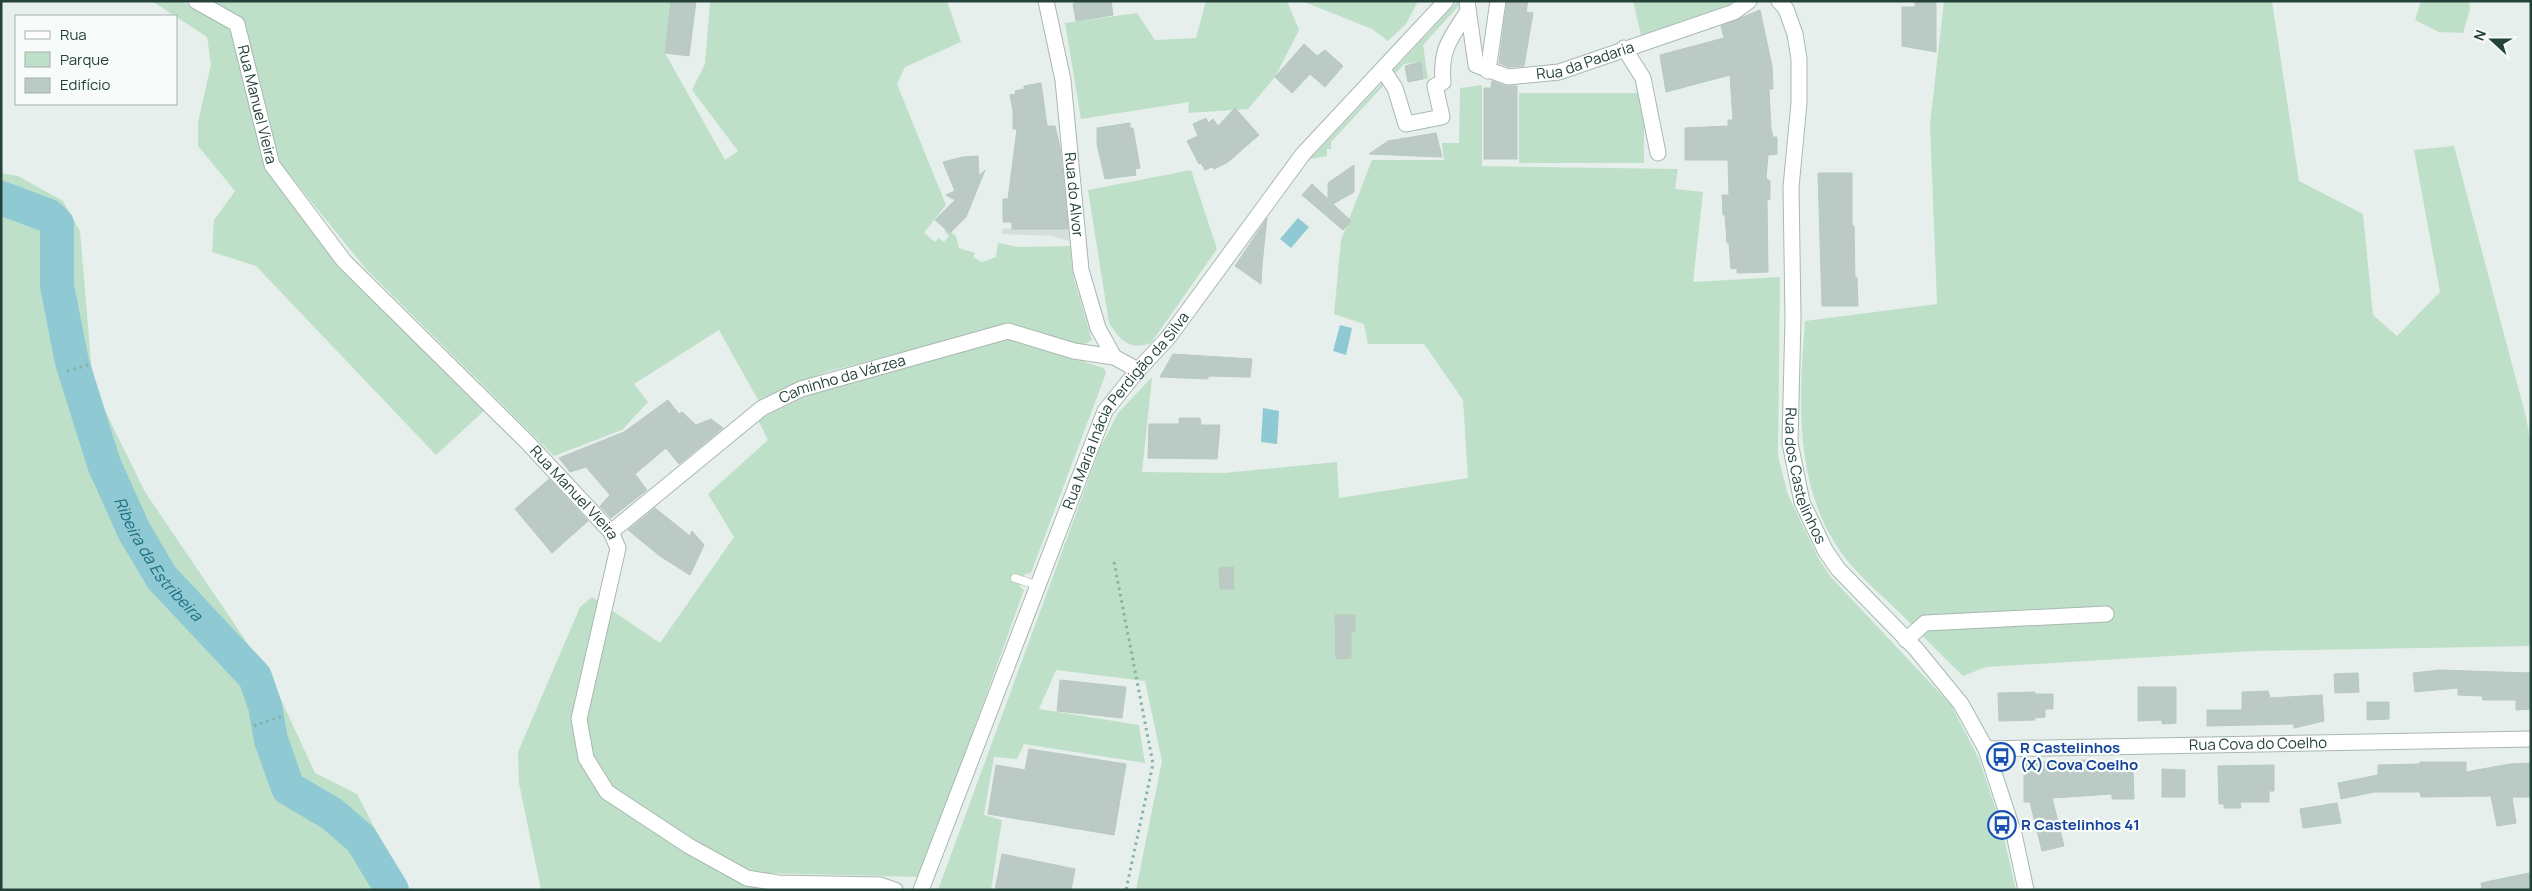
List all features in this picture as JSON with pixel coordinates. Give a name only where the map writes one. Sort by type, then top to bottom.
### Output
[{"type":"street","name":"Rua Manuel Vieira","points":[[196,1],[237,24],[272,165],[344,261],[527,442],[610,532],[618,548],[579,718],[586,758],[607,792],[657,826],[747,878],[774,886],[880,885],[895,890]]},
{"type":"street","name":"Rua do Alvor","points":[[1046,1],[1063,80],[1081,270],[1098,328],[1114,357]]},
{"type":"street","points":[[1428,1],[1430,20]]},
{"type":"street","name":"Rua Maria Inácia Perdigão da Silva","points":[[921,890],[1105,411],[1138,370],[1168,338],[1303,154],[1446,1]]},
{"type":"street","points":[[1468,6],[1476,65],[1488,71],[1498,1]]},
{"type":"street","name":"Rua da Padaria","points":[[1488,71],[1508,77],[1559,72],[1624,48],[1734,12],[1749,1]]},
{"type":"street","name":"Rua dos Castelinhos","points":[[1779,1],[1786,9],[1795,34],[1799,59],[1800,103],[1791,205],[1793,317],[1790,443],[1802,502],[1825,550],[1838,569],[1906,640],[1962,704],[1986,749],[2014,834],[2026,890]]},
{"type":"street","points":[[1383,70],[1396,88],[1406,124],[1442,118],[1435,86],[1443,82],[1444,49],[1468,6]]},
{"type":"street","points":[[1624,48],[1643,78],[1658,153]]},
{"type":"street","name":"Caminho da Várzea","points":[[610,532],[762,408],[801,389],[1008,331],[1074,351],[1114,357]]},
{"type":"street","points":[[1114,357],[1138,370]]},
{"type":"street","points":[[1906,640],[1925,623],[2106,614]]},
{"type":"street","name":"Rua Cova do Coelho","points":[[1986,749],[2531,739]]},
{"type":"lane","points":[[1015,578],[1039,586]]},
{"type":"path","points":[[67,371],[88,365]]},
{"type":"path","points":[[1114,562],[1153,764],[1126,890]]},
{"type":"path","points":[[254,726],[282,716]]},
{"type":"shaded area","points":[[1058,187],[1068,187],[1069,241],[1052,236],[1002,234],[1003,229],[1012,228],[1012,222],[1003,222],[1003,199]]},
{"type":"green space","points":[[152,1],[182,1],[226,26],[233,35],[267,170],[359,287],[486,409],[436,455],[256,266],[212,252],[214,220],[235,191],[198,146],[198,123],[211,64],[207,37],[178,18],[178,15],[173,15]]},
{"type":"green space","points":[[210,1],[671,1],[665,53],[725,160],[738,151],[692,90],[705,64],[710,1],[947,1],[961,42],[905,67],[897,84],[946,205],[924,233],[935,242],[939,238],[944,242],[949,236],[944,231],[947,229],[956,236],[959,248],[975,253],[973,257],[982,262],[996,257],[998,243],[1020,247],[1070,246],[1073,275],[1092,340],[1084,345],[1078,345],[1014,324],[1007,325],[826,372],[758,400],[719,330],[634,384],[648,402],[622,430],[554,456],[366,269],[280,163],[242,20]]},
{"type":"green space","points":[[1206,1],[1287,1],[1299,30],[1275,77],[1248,109],[1188,113],[1189,102],[1081,119],[1065,23],[1137,13],[1155,40],[1196,38]]},
{"type":"green space","points":[[1302,1],[1418,1],[1406,24],[1388,41],[1372,29]]},
{"type":"green space","points":[[1458,1],[1463,1],[1423,45],[1428,79],[1423,79],[1421,62],[1404,64],[1394,75],[1391,73]]},
{"type":"green space","points":[[1633,1],[1732,1],[1731,4],[1641,35]]},
{"type":"green space","points":[[1944,1],[2272,1],[2299,181],[2363,214],[2373,315],[2397,336],[2440,292],[2414,150],[2454,146],[2526,417],[2531,445],[2531,637],[2529,646],[2253,651],[1986,667],[1963,676],[1856,570],[1843,555],[1827,529],[1815,501],[1807,472],[1801,412],[1805,321],[1937,304],[1930,124]]},
{"type":"green space","points":[[2421,1],[2469,1],[2470,9],[2463,33],[2439,32],[2415,20]]},
{"type":"green space","points":[[1384,81],[1384,85],[1331,142],[1331,149],[1327,149],[1327,156],[1310,159]]},
{"type":"green space","points":[[1482,85],[1482,166],[1678,169],[1675,189],[1703,192],[1693,282],[1780,277],[1778,456],[1788,495],[1819,559],[1830,576],[1951,705],[1979,759],[2001,825],[2016,890],[1136,890],[1162,761],[1145,681],[1056,670],[1039,709],[1139,725],[1145,763],[1024,744],[1017,759],[994,757],[984,815],[1002,820],[991,890],[938,890],[1100,448],[1118,413],[1152,377],[1142,472],[1224,473],[1337,462],[1339,498],[1468,478],[1463,400],[1424,344],[1368,344],[1364,324],[1334,314],[1341,240],[1372,160],[1444,160],[1442,143],[1459,143],[1460,88]]},
{"type":"green space","points":[[1519,93],[1644,93],[1644,163],[1519,163]]},
{"type":"green space","points":[[1191,170],[1217,249],[1151,343],[1137,346],[1131,345],[1121,339],[1109,323],[1088,190]]},
{"type":"green space","points":[[1,173],[18,176],[63,201],[80,231],[93,386],[145,492],[271,678],[315,773],[357,794],[407,890],[1,890]]},
{"type":"green space","points":[[1007,338],[1104,368],[1106,373],[1031,573],[1025,574],[1020,587],[1024,590],[921,877],[760,873],[747,868],[759,890],[541,890],[519,783],[518,752],[580,607],[592,597],[660,643],[734,537],[708,494],[768,440],[758,420],[804,397]]},
{"type":"water","points":[[1298,218],[1309,227],[1291,248],[1280,239]]},
{"type":"water","points":[[1340,325],[1352,328],[1346,355],[1333,351]]},
{"type":"water","points":[[1263,408],[1279,411],[1277,444],[1261,442]]},
{"type":"building","points":[[671,1],[696,1],[689,56],[665,53]]},
{"type":"building","points":[[1076,1],[1111,1],[1113,15],[1076,21],[1073,4]]},
{"type":"building","points":[[1507,1],[1528,1],[1526,12],[1533,13],[1524,66],[1509,67],[1499,63]]},
{"type":"building","points":[[1915,1],[1936,1],[1936,52],[1902,46],[1902,7],[1915,7]]},
{"type":"building","points":[[1760,10],[1772,66],[1773,89],[1769,89],[1771,129],[1773,137],[1777,137],[1777,154],[1768,155],[1766,179],[1770,181],[1770,199],[1767,200],[1768,272],[1737,273],[1737,268],[1731,269],[1725,215],[1723,215],[1722,195],[1729,195],[1728,160],[1685,160],[1685,128],[1728,126],[1728,120],[1733,120],[1730,75],[1666,92],[1660,55],[1724,38],[1721,26]]},
{"type":"building","points":[[1304,44],[1317,56],[1325,50],[1343,66],[1325,87],[1310,74],[1292,93],[1275,77]]},
{"type":"building","points":[[1421,62],[1423,79],[1408,82],[1405,66]]},
{"type":"building","points":[[1492,81],[1505,86],[1517,86],[1517,159],[1484,159],[1484,88],[1491,88]]},
{"type":"building","points":[[1041,83],[1047,126],[1055,126],[1060,147],[1068,229],[1012,229],[1012,222],[1003,222],[1003,199],[1008,199],[1017,129],[1013,129],[1013,111],[1010,95],[1016,94],[1015,91],[1024,89],[1024,86]]},
{"type":"building","points":[[1235,108],[1259,135],[1228,162],[1214,169],[1212,167],[1205,170],[1201,163],[1199,164],[1187,141],[1198,136],[1193,124],[1206,118],[1208,123],[1213,119],[1218,126]]},
{"type":"building","points":[[1130,123],[1130,128],[1133,128],[1140,168],[1135,169],[1136,175],[1105,179],[1097,144],[1097,128]]},
{"type":"building","points":[[1436,133],[1442,157],[1369,154],[1388,141]]},
{"type":"building","points":[[978,156],[979,176],[985,170],[966,217],[950,233],[935,220],[955,200],[946,195],[955,191],[943,162],[963,157]]},
{"type":"building","points":[[1354,165],[1354,192],[1333,204],[1351,221],[1343,230],[1302,195],[1312,184],[1328,199],[1328,183]]},
{"type":"building","points":[[1818,173],[1852,173],[1852,226],[1854,226],[1855,278],[1857,277],[1858,306],[1822,306]]},
{"type":"building","points":[[1267,218],[1262,265],[1261,284],[1235,266]]},
{"type":"building","points":[[1173,354],[1252,359],[1250,377],[1208,376],[1208,379],[1160,377]]},
{"type":"building","points":[[668,400],[679,414],[682,412],[696,425],[711,419],[723,428],[679,464],[666,448],[635,474],[647,490],[611,518],[600,506],[610,495],[586,467],[570,472],[559,458],[624,432]]},
{"type":"building","points":[[1179,418],[1200,418],[1201,425],[1220,425],[1217,459],[1148,458],[1149,424],[1179,424]]},
{"type":"building","points":[[549,479],[588,521],[552,553],[515,509]]},
{"type":"building","points":[[655,508],[690,536],[692,531],[704,545],[690,575],[660,556],[628,530]]},
{"type":"building","points":[[1233,567],[1234,589],[1220,589],[1219,568]]},
{"type":"building","points":[[1335,615],[1355,615],[1355,631],[1351,632],[1351,658],[1336,659]]},
{"type":"building","points":[[2439,670],[2531,673],[2531,709],[2516,710],[2516,700],[2483,700],[2482,696],[2458,695],[2458,688],[2415,692],[2413,673]]},
{"type":"building","points":[[2358,673],[2359,692],[2335,693],[2334,674]]},
{"type":"building","points":[[1060,680],[1126,687],[1122,718],[1057,711]]},
{"type":"building","points":[[2138,687],[2176,687],[2176,723],[2162,724],[2162,720],[2138,721]]},
{"type":"building","points":[[2268,691],[2270,698],[2322,695],[2324,721],[2294,728],[2294,724],[2207,726],[2207,710],[2242,710],[2242,692]]},
{"type":"building","points":[[2035,692],[2035,694],[2053,694],[2053,709],[2045,709],[2045,717],[2034,718],[2035,720],[1999,721],[1998,693]]},
{"type":"building","points":[[2367,702],[2389,702],[2389,719],[2367,720]]},
{"type":"building","points":[[1029,749],[1126,764],[1114,835],[988,814],[996,765],[1025,770]]},
{"type":"building","points":[[2087,760],[2088,770],[2133,770],[2134,799],[2112,799],[2112,794],[2052,798],[2064,846],[2042,851],[2030,802],[2024,802],[2024,763]]},
{"type":"building","points":[[2420,762],[2466,762],[2466,772],[2510,764],[2531,763],[2531,797],[2512,797],[2516,823],[2497,826],[2491,796],[2421,797],[2420,792],[2374,792],[2341,799],[2338,783],[2378,775],[2378,765],[2420,764]]},
{"type":"building","points":[[2274,765],[2274,791],[2269,791],[2269,802],[2240,802],[2241,808],[2224,808],[2224,804],[2219,804],[2218,766]]},
{"type":"building","points":[[2162,769],[2185,770],[2185,797],[2162,797]]},
{"type":"building","points":[[2337,803],[2341,823],[2303,828],[2300,809]]},
{"type":"building","points":[[1002,854],[1075,869],[1071,890],[995,890]]},
{"type":"building","points":[[2529,873],[2531,890],[2482,890],[2481,883]]},
{"type":"waterway","name":"Ribeira da Estribeira","points":[[1,198],[49,216],[57,224],[57,286],[72,362],[104,464],[134,531],[162,578],[255,677],[265,706],[271,740],[288,788],[332,814],[361,839],[392,890]]},
{"type":"place","name":"R Castelinhos (X) Cova Coelho","points":[[2001,757]]},
{"type":"place","name":"R Castelinhos 41","points":[[2002,825]]}]
